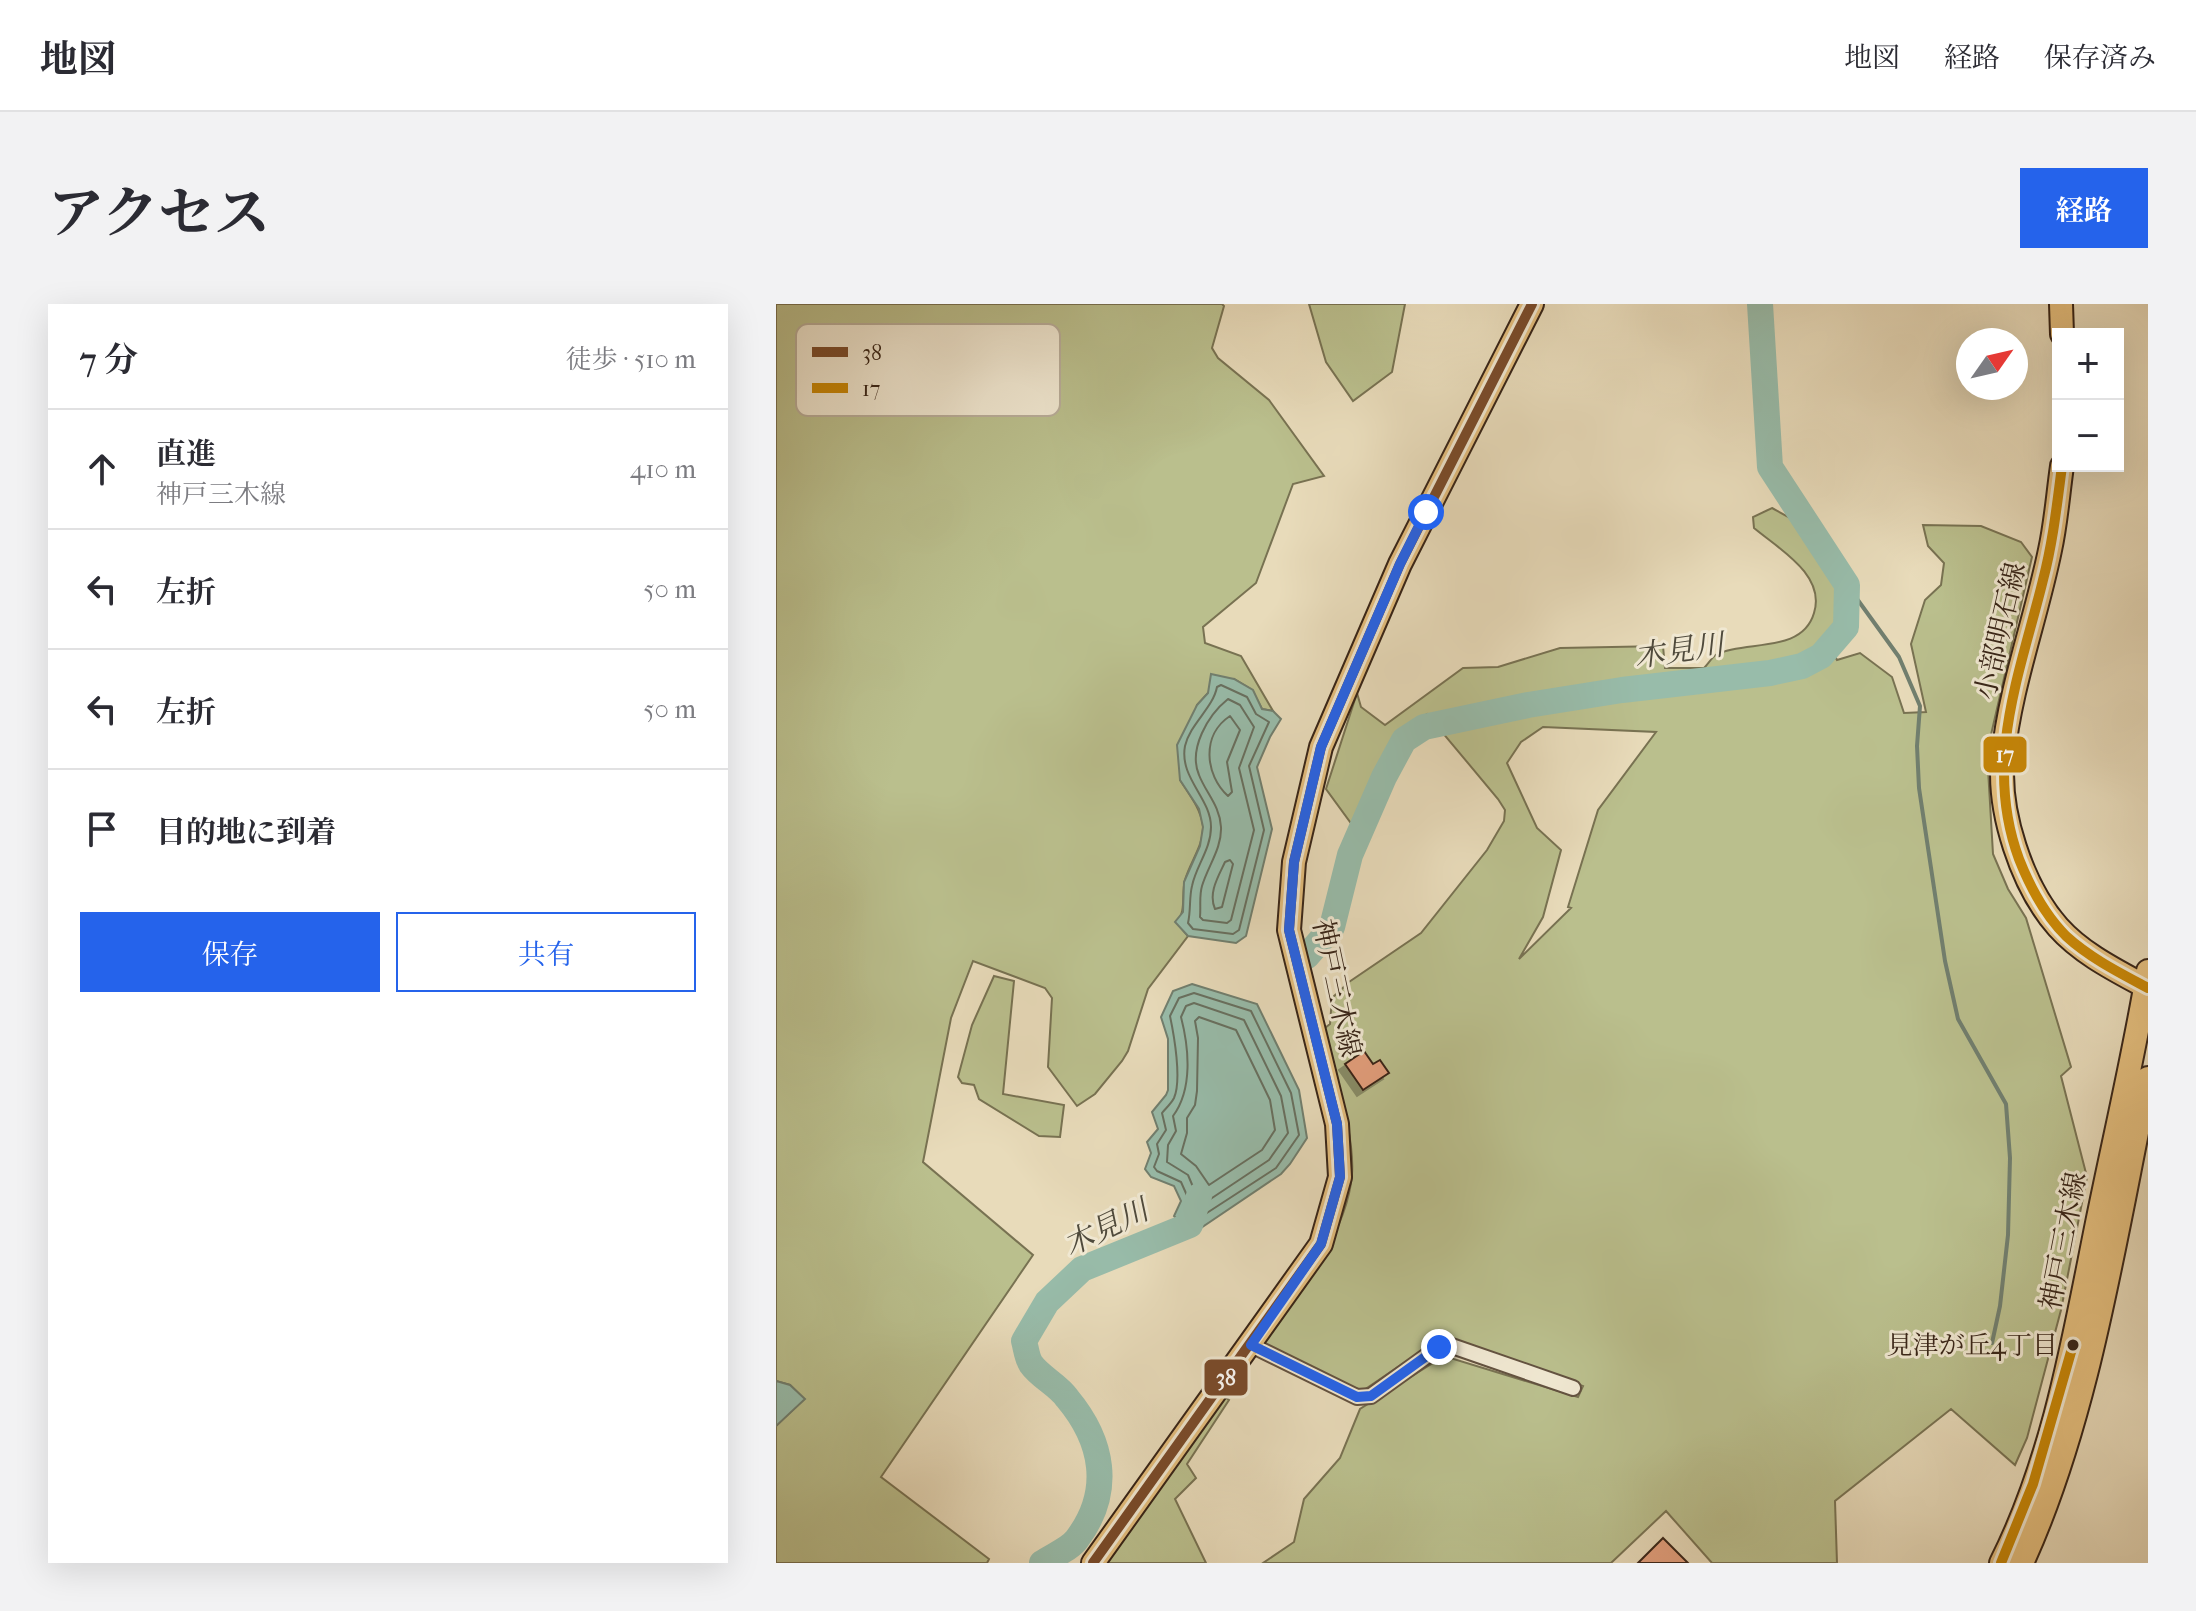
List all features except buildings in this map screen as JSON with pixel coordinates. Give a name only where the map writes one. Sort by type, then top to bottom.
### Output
[{"type":"main road","name":"神戸三木線","points":[[1093,1563],[1321,1244],[1340,1177],[1337,1124],[1289,930],[1294,862],[1321,747],[1400,564],[1532,304]]},
{"type":"main road","points":[[2061,304],[2062,328]]},
{"type":"main road","name":"小部明石線","points":[[2061,472],[2051,549],[2002,760],[2007,824],[2028,883],[2059,927],[2106,966],[2147,982]]},
{"type":"main road","name":"神戸三木線","points":[[2001,1563],[2048,1439],[2073,1345],[2147,982]]},
{"type":"main road","name":"神戸三木線","points":[[2022,1563],[2064,1449],[2090,1353],[2148,1078]]},
{"type":"street","points":[[1251,1345],[1357,1397],[1371,1396],[1439,1347],[1449,1345],[1573,1388]]},
{"type":"shaded area","points":[[776,304],[1222,304],[1212,348],[1218,358],[1269,400],[1324,476],[1293,484],[1256,583],[1203,627],[1205,643],[1241,656],[1273,711],[1262,709],[1252,690],[1234,679],[1208,693],[1197,705],[1180,780],[1197,808],[1203,826],[1199,847],[1185,880],[1181,914],[1176,922],[1188,936],[1148,989],[1122,1061],[1095,1094],[1077,1106],[1048,1067],[1052,998],[1045,988],[973,961],[951,1018],[923,1162],[1033,1255],[881,1477],[989,1559],[987,1563],[776,1563],[776,1426],[804,1399],[790,1385],[776,1381]]},
{"type":"shaded area","points":[[1309,304],[1405,304],[1392,372],[1353,401],[1326,362]]},
{"type":"shaded area","points":[[1772,508],[1792,519],[1837,586],[1840,620],[1826,640],[1837,660],[1860,653],[1892,677],[1904,713],[1926,712],[1911,644],[1925,600],[1941,585],[1944,563],[1928,546],[1923,525],[1981,526],[2021,542],[2032,557],[1987,752],[1993,854],[2008,889],[2026,918],[2071,1067],[2061,1076],[2087,1177],[2061,1310],[2027,1438],[2015,1465],[1951,1409],[1835,1501],[1837,1563],[1712,1563],[1666,1511],[1611,1563],[1263,1563],[1294,1542],[1304,1499],[1340,1458],[1360,1409],[1444,1356],[1578,1397],[1583,1386],[1442,1337],[1361,1392],[1263,1343],[1319,1263],[1341,1219],[1348,1196],[1352,1174],[1350,1140],[1325,1028],[1330,1024],[1332,998],[1349,982],[1421,933],[1487,850],[1504,821],[1505,810],[1498,799],[1427,714],[1396,737],[1353,826],[1326,789],[1357,693],[1361,707],[1385,725],[1463,668],[1498,667],[1560,648],[1663,646],[1665,668],[1704,668],[1715,655],[1729,650],[1772,644],[1798,635],[1808,626],[1814,613],[1816,599],[1813,587],[1798,564],[1754,528],[1753,517]],"holes":[[[1543,727],[1656,732],[1598,810],[1568,907],[1571,908],[1519,959],[1543,917],[1561,850],[1537,828],[1507,763],[1521,742]]]},
{"type":"shaded area","points":[[994,976],[1014,981],[1003,1094],[1064,1105],[1060,1137],[1039,1136],[979,1099],[974,1085],[962,1083],[958,1077],[972,1025]]},
{"type":"shaded area","points":[[1222,1395],[1229,1400],[1187,1464],[1196,1478],[1175,1499],[1206,1563],[1101,1563]]},
{"type":"water","points":[[1211,674],[1234,679],[1253,690],[1262,709],[1273,711],[1281,719],[1257,767],[1272,829],[1246,936],[1236,943],[1188,936],[1175,922],[1183,912],[1184,882],[1200,846],[1203,827],[1199,809],[1180,780],[1177,745],[1197,705],[1208,693]]},
{"type":"water","points":[[1192,984],[1257,1004],[1299,1090],[1307,1138],[1281,1174],[1192,1234],[1174,1216],[1181,1201],[1174,1186],[1151,1177],[1145,1169],[1151,1153],[1147,1142],[1158,1129],[1152,1112],[1168,1090],[1168,1039],[1161,1017],[1173,991]]},
{"type":"water","points":[[776,1381],[790,1385],[805,1399],[776,1426]]},
{"type":"waterway","name":"木見川","points":[[1307,956],[1332,927],[1350,855],[1384,777],[1404,740],[1424,727],[1528,705],[1622,690],[1770,673],[1802,666],[1821,656],[1846,627],[1847,585],[1770,467],[1760,304]]},
{"type":"waterway","points":[[1847,585],[1899,657],[1920,706],[1917,746],[1919,788],[1945,961],[1958,1019],[2006,1104],[2010,1158],[2008,1235],[2000,1306],[1992,1343]]},
{"type":"waterway","name":"木見川","points":[[1042,1563],[1074,1543],[1088,1521],[1096,1503],[1099,1467],[1089,1431],[1079,1414],[1063,1393],[1031,1364],[1024,1341],[1047,1302],[1082,1269],[1190,1225],[1199,1196]]},
{"type":"transit line","name":"38","points":[[1093,1563],[1321,1244],[1340,1177],[1337,1124],[1289,930],[1294,862],[1321,747],[1400,564],[1532,304]]},
{"type":"transit line","name":"17","points":[[2061,472],[2049,552],[2009,718],[2004,788],[2009,823],[2028,880],[2058,928],[2095,958],[2148,988]]},
{"type":"transit line","name":"17","points":[[2001,1563],[2033,1484],[2073,1345]]},
{"type":"place","name":"見津が丘4丁目","points":[[2073,1345]]},
{"type":"route","points":[[1426,512],[1400,564],[1321,747],[1294,862],[1289,930],[1337,1124],[1340,1177],[1321,1244],[1251,1345],[1357,1397],[1371,1396],[1439,1347]]}]
